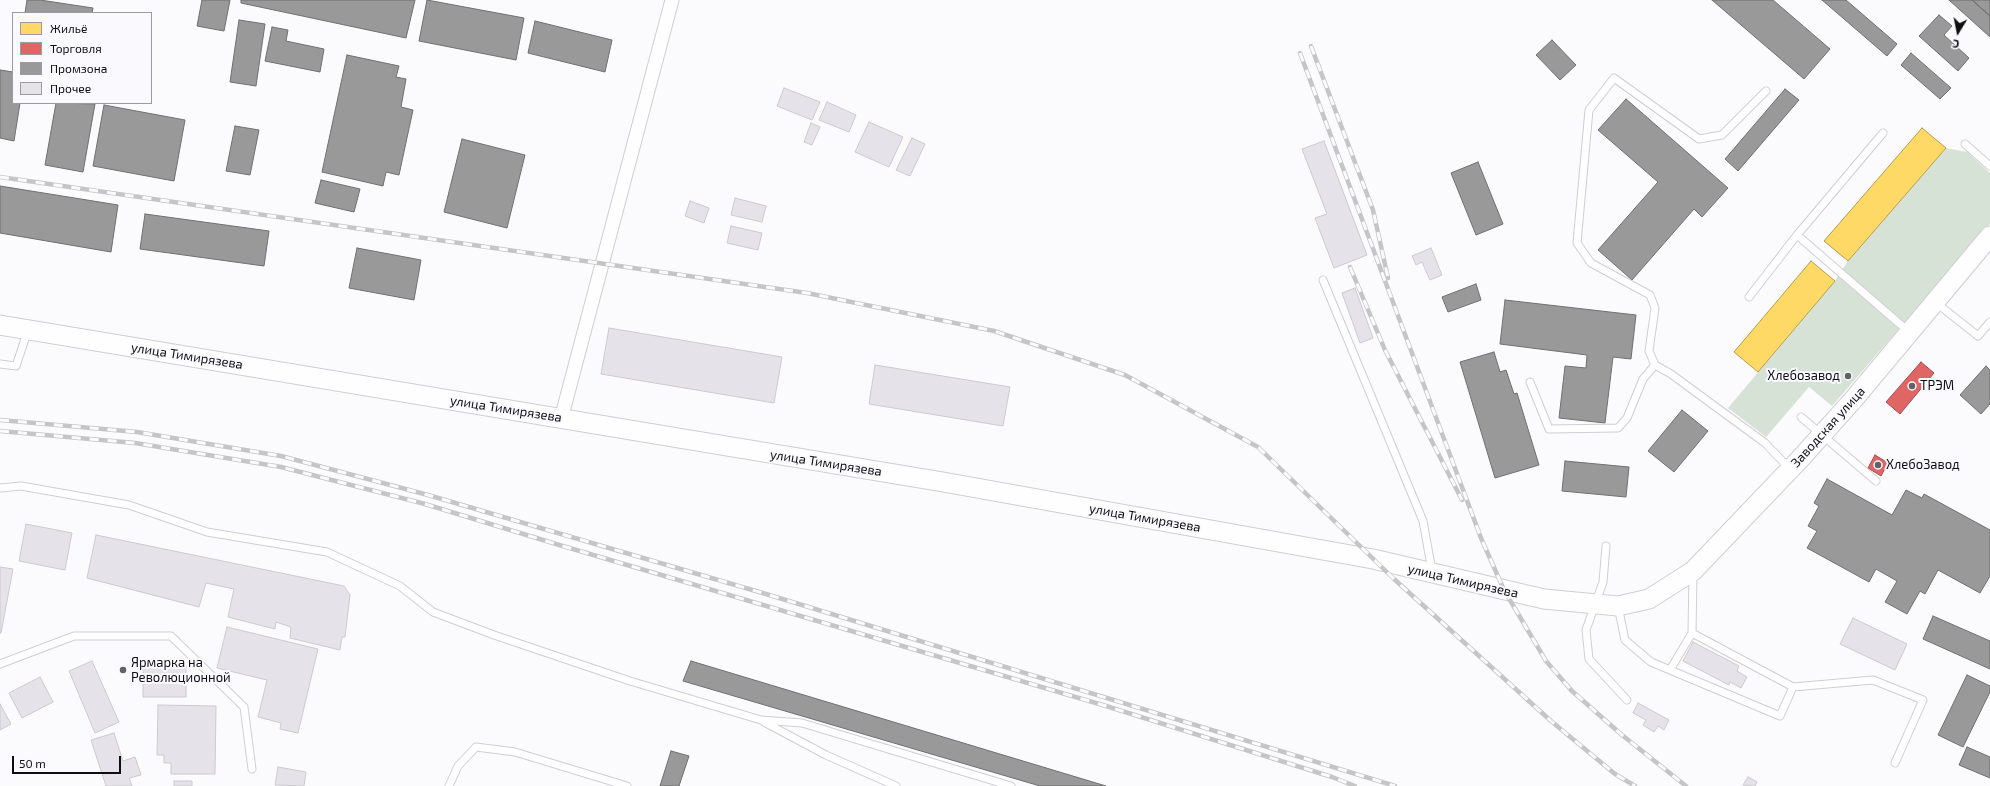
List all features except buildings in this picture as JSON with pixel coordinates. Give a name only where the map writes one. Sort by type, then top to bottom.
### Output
[{"type":"main road","name":"Заводская улица","points":[[1649,600],[1693,571],[1790,469],[1910,332],[1990,236]]},
{"type":"main road","name":"улица Тимирязева","points":[[0,325],[943,482],[1373,559],[1544,599],[1618,606],[1649,600]]},
{"type":"street","points":[[561,419],[672,0]]},
{"type":"lane","points":[[1766,91],[1722,135],[1699,139],[1614,78],[1589,110],[1577,243],[1590,263],[1650,295],[1656,308],[1650,351],[1655,365],[1671,374],[1765,443],[1790,469]]},
{"type":"lane","points":[[1749,296],[1797,235],[1883,133]]},
{"type":"lane","points":[[1965,144],[1990,166]]},
{"type":"lane","points":[[1797,235],[1910,332]]},
{"type":"lane","points":[[1323,280],[1423,521],[1432,574]]},
{"type":"lane","points":[[1935,302],[1978,336],[1990,322]]},
{"type":"lane","points":[[0,364],[16,366],[28,330]]},
{"type":"lane","points":[[1530,382],[1549,429],[1618,428],[1627,418],[1642,379],[1655,365]]},
{"type":"lane","points":[[1801,416],[1876,480]]},
{"type":"lane","points":[[0,488],[21,486],[129,505],[207,532],[327,552],[400,586],[433,612],[494,635],[630,681],[761,720],[826,755],[896,786]]},
{"type":"lane","points":[[1606,546],[1603,582],[1586,630],[1589,658],[1627,700]]},
{"type":"lane","points":[[1670,670],[1692,634],[1693,571]]},
{"type":"lane","points":[[1618,606],[1625,640],[1651,662],[1780,716],[1793,687]]},
{"type":"lane","points":[[1692,634],[1793,687],[1873,680],[1924,700],[1896,763]]},
{"type":"lane","points":[[0,664],[74,636],[171,636],[244,707],[252,769]]},
{"type":"lane","points":[[761,720],[802,723],[1011,786]]},
{"type":"lane","points":[[450,786],[458,766],[476,747],[515,752],[626,786]]},
{"type":"shaded area","points":[[1946,148],[1967,152],[1990,173],[1990,224],[1832,406],[1809,387],[1766,437],[1728,408],[1835,281],[1848,261]]},
{"type":"railway","points":[[1311,46],[1373,210],[1388,278]]},
{"type":"railway","points":[[1300,53],[1481,538],[1504,590],[1546,661],[1572,691],[1622,735],[1686,786]]},
{"type":"railway","points":[[0,177],[807,293],[994,331],[1125,375],[1258,447],[1394,579],[1551,721],[1615,774],[1635,786]]},
{"type":"railway","points":[[1350,267],[1385,350],[1462,500]]},
{"type":"railway","points":[[0,420],[137,432],[281,456],[428,495],[766,594],[1395,786]]},
{"type":"railway","points":[[0,431],[135,443],[281,467],[425,504],[1106,706],[1332,777],[1355,786]]},
{"type":"place","name":"Хлебозавод","points":[[1848,376]]},
{"type":"place","name":"ТРЭМ","points":[[1912,386]]},
{"type":"place","name":"ХлебоЗавод","points":[[1878,465]]},
{"type":"place","name":"Ярмарка на Революционной","points":[[123,670]]}]
